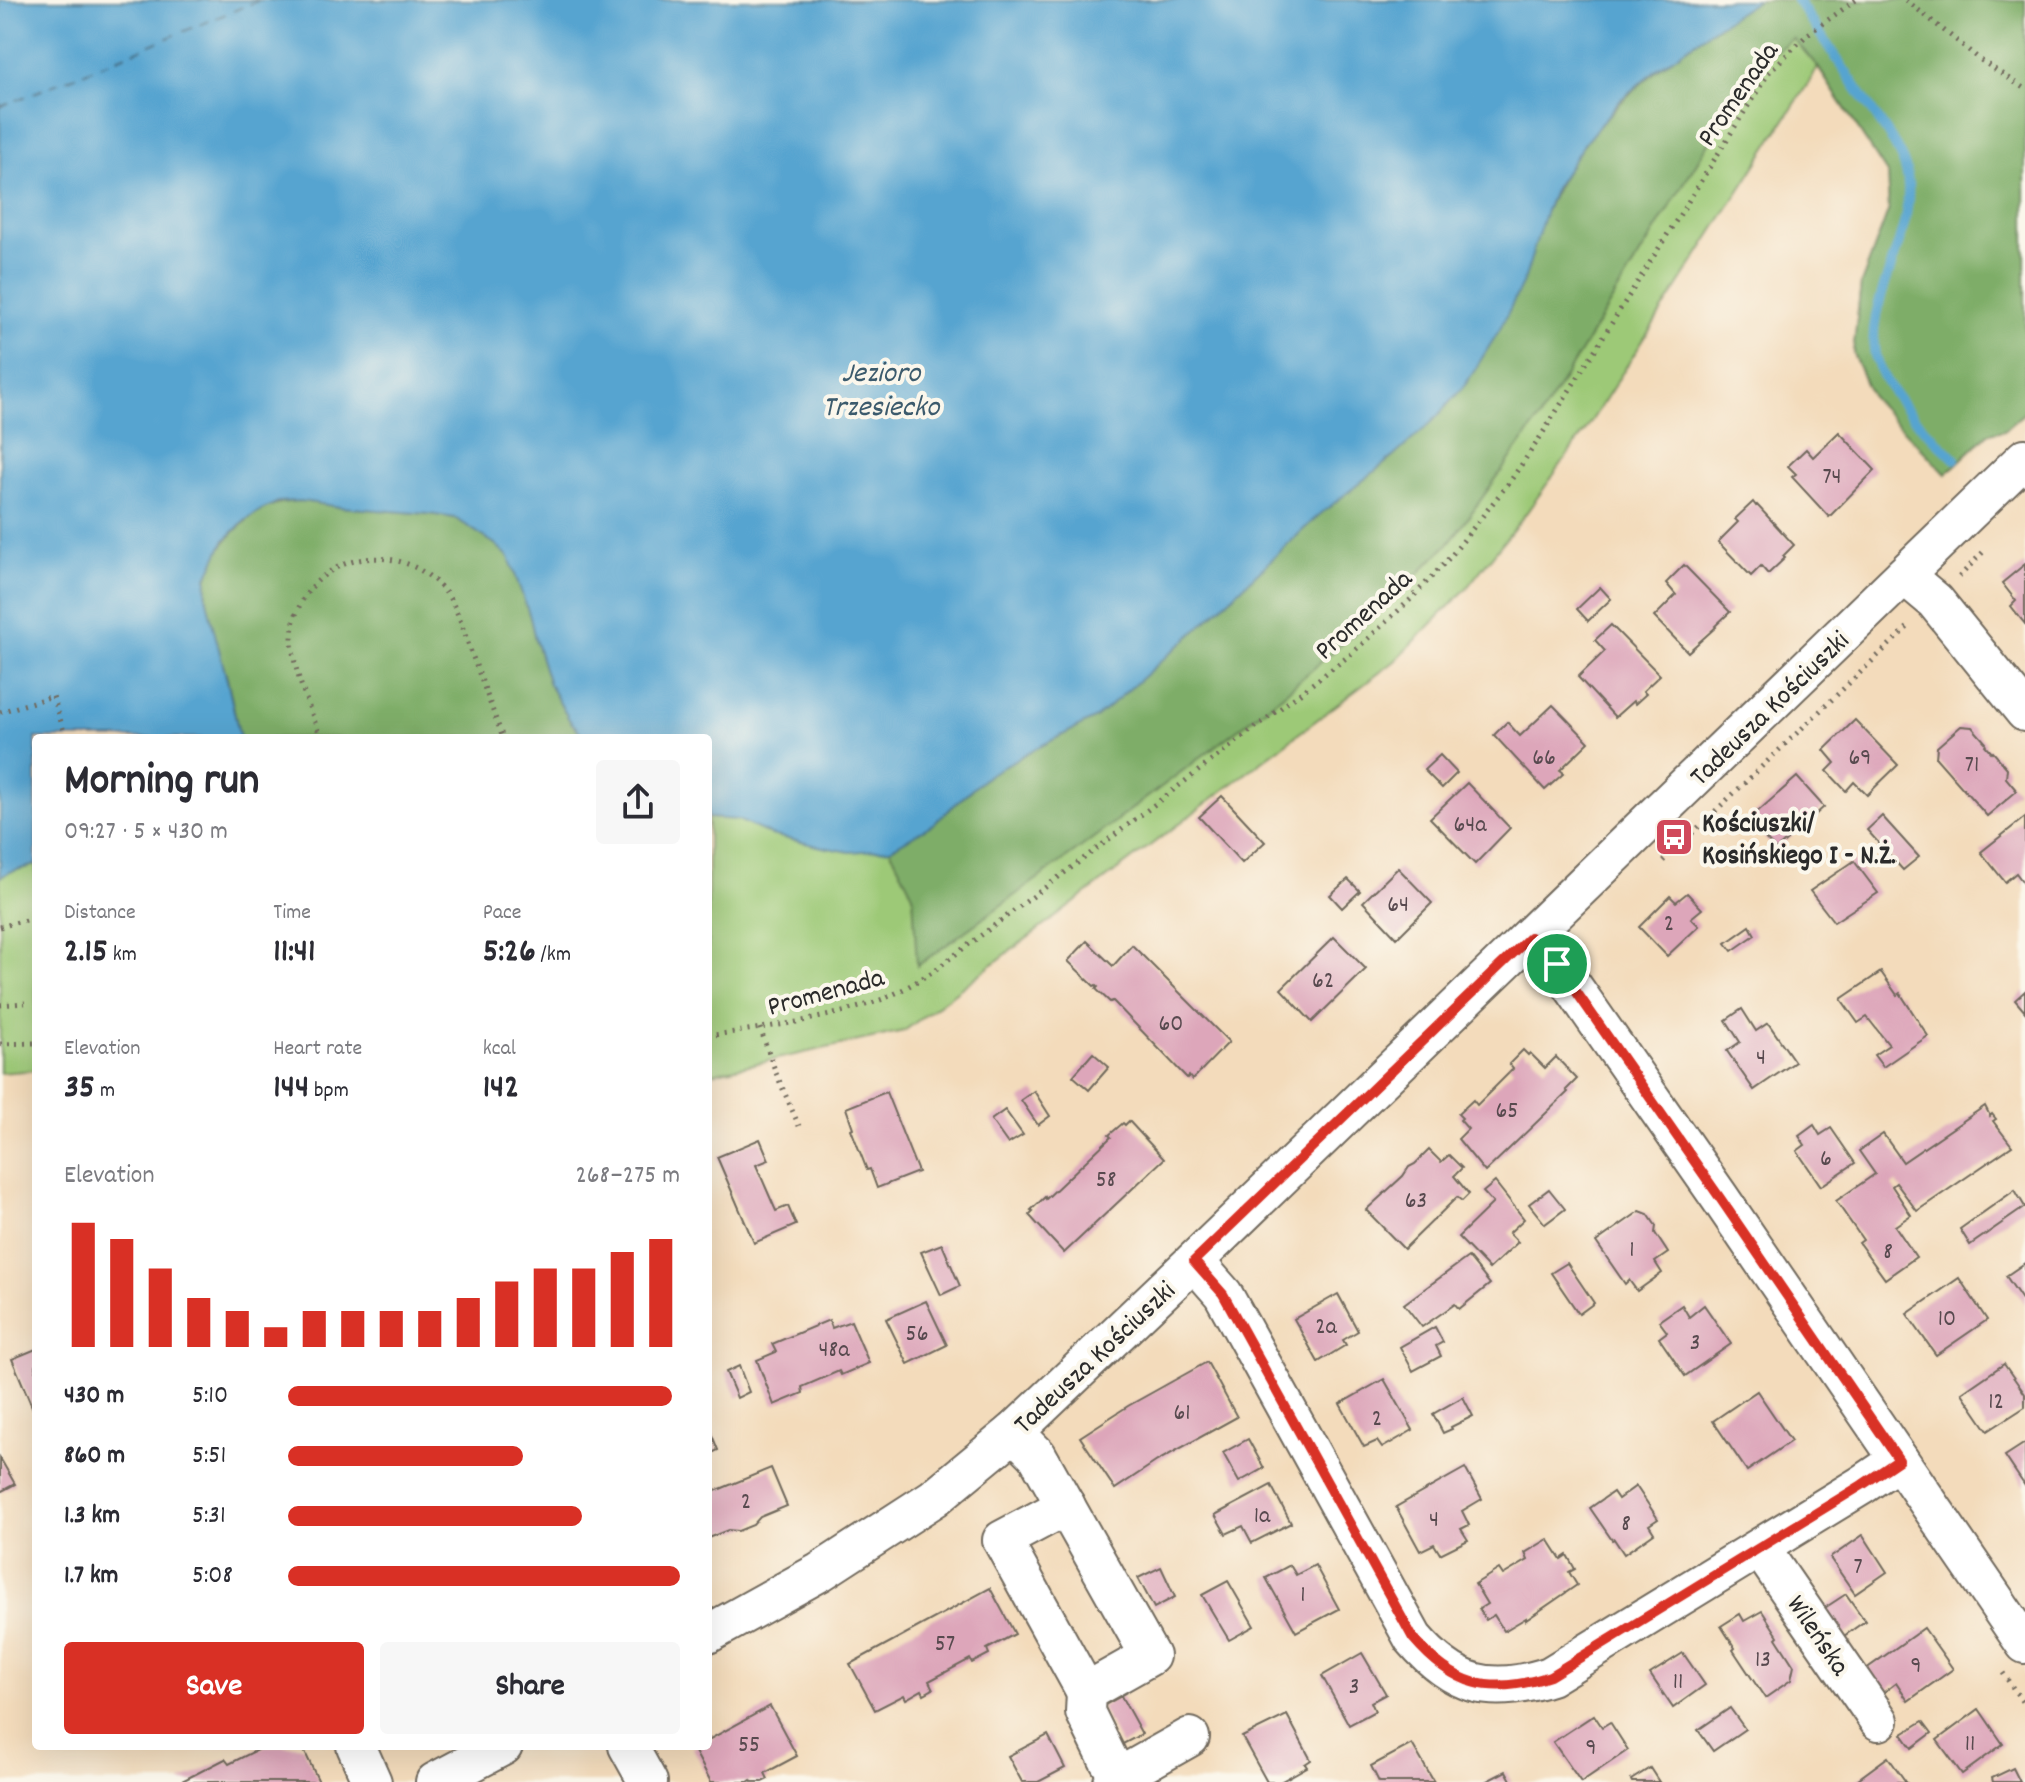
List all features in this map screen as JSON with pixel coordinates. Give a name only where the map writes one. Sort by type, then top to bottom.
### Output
[{"type":"street","name":"Tadeusza Kościuszki","points":[[712,1632],[820,1572],[934,1498],[1014,1432],[2025,458]]},
{"type":"street","points":[[1904,575],[1935,601],[2025,712]]},
{"type":"street","points":[[1530,937],[1557,964],[2025,1644]]},
{"type":"street","points":[[1194,1261],[1223,1294],[1413,1638],[1429,1657],[1466,1680],[1494,1686],[1524,1685],[1550,1676],[1899,1460]]},
{"type":"street","points":[[1014,1432],[1037,1455],[1150,1656],[1086,1692]]},
{"type":"street","points":[[1066,1506],[1002,1540],[1086,1692],[1085,1712],[1116,1780],[1190,1737]]},
{"type":"street","name":"Wileńska","points":[[1760,1548],[1879,1721]]},
{"type":"street","points":[[358,1750],[372,1782]]},
{"type":"street","points":[[435,1782],[495,1750]]},
{"type":"street","points":[[630,1750],[648,1782]]},
{"type":"path","name":"Promenada","points":[[712,1035],[824,1016],[884,998],[932,972],[1350,655],[1451,556],[1511,480],[1770,71],[1808,34],[1856,0]]},
{"type":"path","points":[[1906,0],[1982,61],[2025,89]]},
{"type":"path","points":[[320,734],[292,650],[294,621],[305,595],[323,575],[346,563],[369,557],[397,559],[422,570],[442,587],[456,611],[502,734]]},
{"type":"path","points":[[1654,870],[1916,619]]},
{"type":"path","points":[[0,712],[53,696],[65,734]]},
{"type":"path","points":[[0,927],[32,918]]},
{"type":"path","points":[[0,1005],[25,1003]]},
{"type":"path","points":[[760,1028],[799,1126]]},
{"type":"path","points":[[0,1044],[32,1043]]},
{"type":"green space","points":[[1598,0],[2025,0],[2025,412],[2004,430],[1989,433],[1946,474],[1872,398],[1853,353],[1861,284],[1889,209],[1887,173],[1818,68],[1585,431],[1527,512],[1465,590],[1395,661],[904,1031],[712,1073],[712,777]]},
{"type":"green space","points":[[1758,0],[2025,0],[2025,412],[2004,430],[1989,433],[1946,474],[1872,398],[1853,353],[1861,284],[1889,209],[1887,173],[1818,67],[1793,38],[1771,55],[1728,112],[1539,419],[1451,541],[1382,610],[1274,702],[917,966],[913,895],[890,849],[933,824],[988,775],[1096,718],[1189,637],[1319,515],[1394,456],[1545,213],[1562,177],[1583,145],[1634,90],[1693,43]]},
{"type":"green space","points":[[301,501],[455,518],[495,544],[509,556],[549,684],[570,721],[582,734],[239,734],[209,613],[208,576],[212,563],[236,530],[266,508]]},
{"type":"green space","points":[[32,866],[32,1070],[0,1073],[0,877]]},
{"type":"water","name":"Jezioro Trzesiecko","points":[[0,0],[1758,0],[1657,69],[1620,100],[1583,145],[1555,188],[1525,278],[1500,329],[1466,384],[1433,421],[1319,515],[1189,637],[1096,718],[988,775],[933,824],[890,849],[850,852],[771,835],[738,820],[712,818],[712,734],[582,734],[570,721],[549,684],[509,557],[495,544],[455,518],[301,501],[278,502],[243,522],[224,541],[207,577],[206,596],[239,734],[32,734],[32,866],[0,877]]},
{"type":"building","points":[[1839,432],[1875,470],[1829,517],[1792,477],[1796,474],[1788,466],[1806,449],[1813,457]]},
{"type":"building","points":[[1753,502],[1794,545],[1768,574],[1761,566],[1751,576],[1718,542]]},
{"type":"building","points":[[2025,564],[2025,624],[2011,606],[2016,601],[2002,583]]},
{"type":"building","points":[[1684,565],[1730,612],[1688,652],[1654,617],[1676,595],[1666,583]]},
{"type":"building","points":[[1600,587],[1611,599],[1588,621],[1577,609]]},
{"type":"building","points":[[1611,625],[1660,675],[1643,691],[1646,694],[1615,717],[1578,677],[1605,651],[1595,640]]},
{"type":"building","points":[[1553,705],[1589,742],[1560,770],[1564,773],[1545,790],[1494,735],[1507,722],[1520,736]]},
{"type":"building","points":[[1855,720],[1898,765],[1867,795],[1854,782],[1846,791],[1827,771],[1835,763],[1824,750]]},
{"type":"building","points":[[1961,726],[1972,727],[1986,743],[2007,768],[2006,778],[2017,791],[1987,816],[1936,758],[1937,747]]},
{"type":"building","points":[[1440,755],[1457,773],[1442,788],[1424,770]]},
{"type":"building","points":[[1797,777],[1824,807],[1776,850],[1748,820]]},
{"type":"building","points":[[1467,783],[1510,828],[1475,864],[1430,818]]},
{"type":"building","points":[[1222,796],[1265,842],[1242,863],[1199,817]]},
{"type":"building","points":[[1882,816],[1919,857],[1903,870],[1867,830]]},
{"type":"building","points":[[2025,817],[2025,885],[2016,873],[2005,882],[1981,852]]},
{"type":"building","points":[[1854,861],[1878,893],[1834,922],[1810,891]]},
{"type":"building","points":[[1398,868],[1432,903],[1397,938],[1363,902]]},
{"type":"building","points":[[1348,879],[1360,891],[1342,908],[1330,895]]},
{"type":"building","points":[[1687,893],[1702,909],[1691,918],[1699,926],[1667,956],[1639,927],[1670,896],[1676,902]]},
{"type":"building","points":[[1750,926],[1755,935],[1732,951],[1726,943]]},
{"type":"building","points":[[1334,937],[1366,969],[1312,1022],[1281,989]]},
{"type":"building","points":[[1087,941],[1113,966],[1132,945],[1229,1042],[1192,1080],[1189,1076],[1187,1078],[1113,1001],[1110,1002],[1068,961]]},
{"type":"building","points":[[1881,972],[1897,995],[1900,993],[1928,1036],[1883,1067],[1874,1055],[1889,1045],[1867,1017],[1858,1023],[1841,999]]},
{"type":"building","points":[[2025,991],[2025,1012],[2015,1000]]},
{"type":"building","points":[[1742,1009],[1756,1031],[1768,1023],[1795,1062],[1754,1090],[1727,1051],[1740,1042],[1726,1020]]},
{"type":"building","points":[[1523,1050],[1545,1068],[1556,1057],[1577,1079],[1566,1090],[1568,1092],[1485,1172],[1458,1139],[1468,1129],[1458,1114],[1473,1100],[1477,1105],[1513,1069],[1509,1064]]},
{"type":"building","points":[[1093,1053],[1109,1067],[1089,1090],[1073,1076]]},
{"type":"building","points":[[1034,1091],[1050,1116],[1038,1125],[1021,1100]]},
{"type":"building","points":[[886,1092],[918,1172],[877,1188],[851,1129],[846,1108]]},
{"type":"building","points":[[1985,1106],[2012,1146],[1917,1211],[1896,1183],[1892,1186],[1911,1215],[1895,1226],[1916,1257],[1885,1279],[1859,1243],[1863,1240],[1836,1201],[1875,1174],[1859,1151],[1883,1134],[1903,1162]]},
{"type":"building","points":[[1005,1110],[1023,1135],[1008,1144],[991,1120]]},
{"type":"building","points":[[1129,1121],[1164,1159],[1064,1253],[1029,1215],[1031,1210],[1111,1137],[1109,1135]]},
{"type":"building","points":[[1814,1125],[1820,1135],[1831,1128],[1855,1163],[1821,1186],[1797,1151],[1805,1145],[1799,1136]]},
{"type":"building","points":[[760,1139],[769,1160],[756,1165],[776,1211],[788,1206],[796,1225],[754,1243],[717,1157]]},
{"type":"building","points":[[1429,1150],[1441,1162],[1449,1155],[1462,1168],[1454,1176],[1469,1194],[1462,1201],[1457,1197],[1404,1249],[1366,1210]]},
{"type":"building","points":[[1495,1182],[1524,1219],[1509,1233],[1518,1242],[1489,1269],[1458,1237],[1493,1203],[1483,1192]]},
{"type":"building","points":[[1549,1189],[1565,1209],[1545,1224],[1529,1204]]},
{"type":"building","points":[[2015,1190],[2025,1207],[1970,1245],[1960,1229]]},
{"type":"building","points":[[1640,1211],[1648,1214],[1656,1226],[1655,1233],[1668,1253],[1655,1262],[1662,1273],[1637,1291],[1629,1280],[1625,1284],[1596,1242]]},
{"type":"building","points":[[942,1244],[960,1286],[941,1295],[921,1252]]},
{"type":"building","points":[[1468,1257],[1490,1284],[1459,1309],[1455,1304],[1422,1327],[1404,1304]]},
{"type":"building","points":[[1567,1263],[1594,1303],[1579,1314],[1551,1273]]},
{"type":"building","points":[[2025,1263],[2025,1304],[2006,1276]]},
{"type":"building","points":[[1959,1278],[1987,1320],[1936,1355],[1907,1314]]},
{"type":"building","points":[[1338,1294],[1358,1331],[1343,1340],[1346,1345],[1318,1362],[1294,1319]]},
{"type":"building","points":[[926,1301],[947,1345],[908,1364],[886,1319]]},
{"type":"building","points":[[1682,1305],[1689,1317],[1704,1305],[1731,1344],[1685,1376],[1659,1338],[1667,1332],[1659,1321]]},
{"type":"building","points":[[829,1320],[832,1328],[851,1321],[869,1363],[841,1375],[839,1371],[802,1387],[803,1393],[774,1405],[757,1360],[776,1352],[772,1344]]},
{"type":"building","points":[[1435,1327],[1443,1342],[1436,1346],[1441,1356],[1413,1371],[1400,1347]]},
{"type":"building","points":[[32,1351],[32,1406],[12,1359]]},
{"type":"building","points":[[1207,1362],[1237,1417],[1157,1461],[1115,1489],[1080,1437]]},
{"type":"building","points":[[2004,1364],[2025,1394],[2025,1407],[1988,1431],[1962,1393]]},
{"type":"building","points":[[739,1366],[749,1392],[737,1398],[726,1372]]},
{"type":"building","points":[[1384,1379],[1413,1430],[1382,1448],[1377,1441],[1364,1447],[1340,1404]]},
{"type":"building","points":[[1757,1391],[1791,1441],[1747,1471],[1713,1421]]},
{"type":"building","points":[[1463,1397],[1473,1416],[1443,1433],[1433,1414]]},
{"type":"building","points":[[712,1435],[718,1450],[712,1453]]},
{"type":"building","points":[[1248,1439],[1264,1468],[1239,1482],[1223,1453]]},
{"type":"building","points":[[2025,1443],[2025,1486],[2005,1456]]},
{"type":"building","points":[[0,1458],[15,1484],[0,1492]]},
{"type":"building","points":[[771,1468],[787,1506],[760,1517],[753,1525],[712,1536],[712,1492]]},
{"type":"building","points":[[1465,1468],[1482,1499],[1462,1511],[1469,1525],[1461,1529],[1468,1540],[1440,1554],[1434,1544],[1420,1551],[1396,1507]]},
{"type":"building","points":[[1271,1485],[1291,1523],[1252,1543],[1243,1526],[1226,1534],[1215,1515]]},
{"type":"building","points":[[1636,1486],[1658,1519],[1649,1525],[1654,1533],[1624,1554],[1590,1508],[1613,1492],[1618,1499]]},
{"type":"building","points":[[1863,1535],[1887,1572],[1855,1594],[1830,1558]]},
{"type":"building","points":[[1548,1539],[1561,1559],[1567,1555],[1575,1569],[1569,1572],[1577,1585],[1526,1620],[1504,1631],[1494,1615],[1486,1620],[1479,1609],[1487,1604],[1475,1584],[1499,1569],[1503,1575],[1528,1560],[1525,1553]]},
{"type":"building","points":[[1290,1565],[1296,1575],[1315,1565],[1339,1609],[1296,1632],[1266,1578]]},
{"type":"building","points":[[1161,1567],[1175,1597],[1154,1608],[1138,1578]]},
{"type":"building","points":[[1228,1581],[1254,1626],[1229,1640],[1202,1595]]},
{"type":"building","points":[[990,1588],[1015,1634],[987,1649],[989,1654],[972,1663],[970,1659],[929,1681],[933,1689],[924,1694],[922,1690],[906,1699],[904,1695],[875,1710],[850,1664]]},
{"type":"building","points":[[1846,1594],[1865,1621],[1834,1643],[1814,1615]]},
{"type":"building","points":[[1762,1611],[1794,1666],[1791,1680],[1765,1698],[1721,1626],[1740,1614],[1744,1621]]},
{"type":"building","points":[[1924,1628],[1953,1669],[1908,1701],[1896,1683],[1876,1698],[1859,1674]]},
{"type":"building","points":[[1362,1653],[1386,1694],[1371,1702],[1375,1711],[1349,1725],[1322,1676]]},
{"type":"building","points":[[1683,1653],[1705,1685],[1673,1708],[1650,1674]]},
{"type":"building","points":[[1121,1696],[1142,1734],[1121,1745],[1101,1707]]},
{"type":"building","points":[[770,1706],[797,1756],[765,1773],[768,1779],[762,1782],[711,1782],[694,1750],[712,1750],[712,1738]]},
{"type":"building","points":[[1730,1708],[1745,1729],[1713,1751],[1698,1730]]},
{"type":"building","points":[[1979,1709],[2003,1744],[1962,1774],[1937,1740]]},
{"type":"building","points":[[1287,1715],[1311,1760],[1305,1764],[1307,1767],[1280,1782],[1267,1782],[1242,1737]]},
{"type":"building","points":[[1594,1715],[1602,1727],[1610,1722],[1628,1750],[1581,1782],[1553,1742]]},
{"type":"building","points":[[1923,1721],[1932,1733],[1912,1748],[1902,1734]]},
{"type":"building","points":[[1048,1735],[1065,1768],[1038,1782],[1022,1782],[1008,1756]]},
{"type":"building","points":[[1412,1744],[1434,1782],[1379,1782],[1371,1766]]},
{"type":"building","points":[[257,1750],[304,1750],[319,1782],[180,1782],[225,1759],[229,1764]]},
{"type":"building","points":[[1888,1757],[1906,1782],[1854,1782]]},
{"type":"building","points":[[1650,1768],[1659,1782],[1632,1782],[1631,1780]]},
{"type":"building","points":[[2013,1768],[2020,1782],[1993,1782],[1992,1778]]},
{"type":"building","points":[[1506,1771],[1512,1782],[1485,1782]]},
{"type":"waterway","points":[[1797,0],[1888,134],[1905,167],[1908,204],[1876,316],[1875,353],[1884,379],[1892,391],[1922,427],[1955,459]]},
{"type":"ferry route","points":[[0,107],[260,0]]},
{"type":"place","name":"Kościuszki/ Kosińskiego I - N.Ż.","points":[[1674,837]]},
{"type":"route","points":[[1530,937],[1557,964],[1899,1460],[1550,1676],[1524,1685],[1494,1686],[1466,1680],[1452,1673],[1429,1657],[1413,1638],[1223,1294],[1194,1261],[1530,937]]}]
